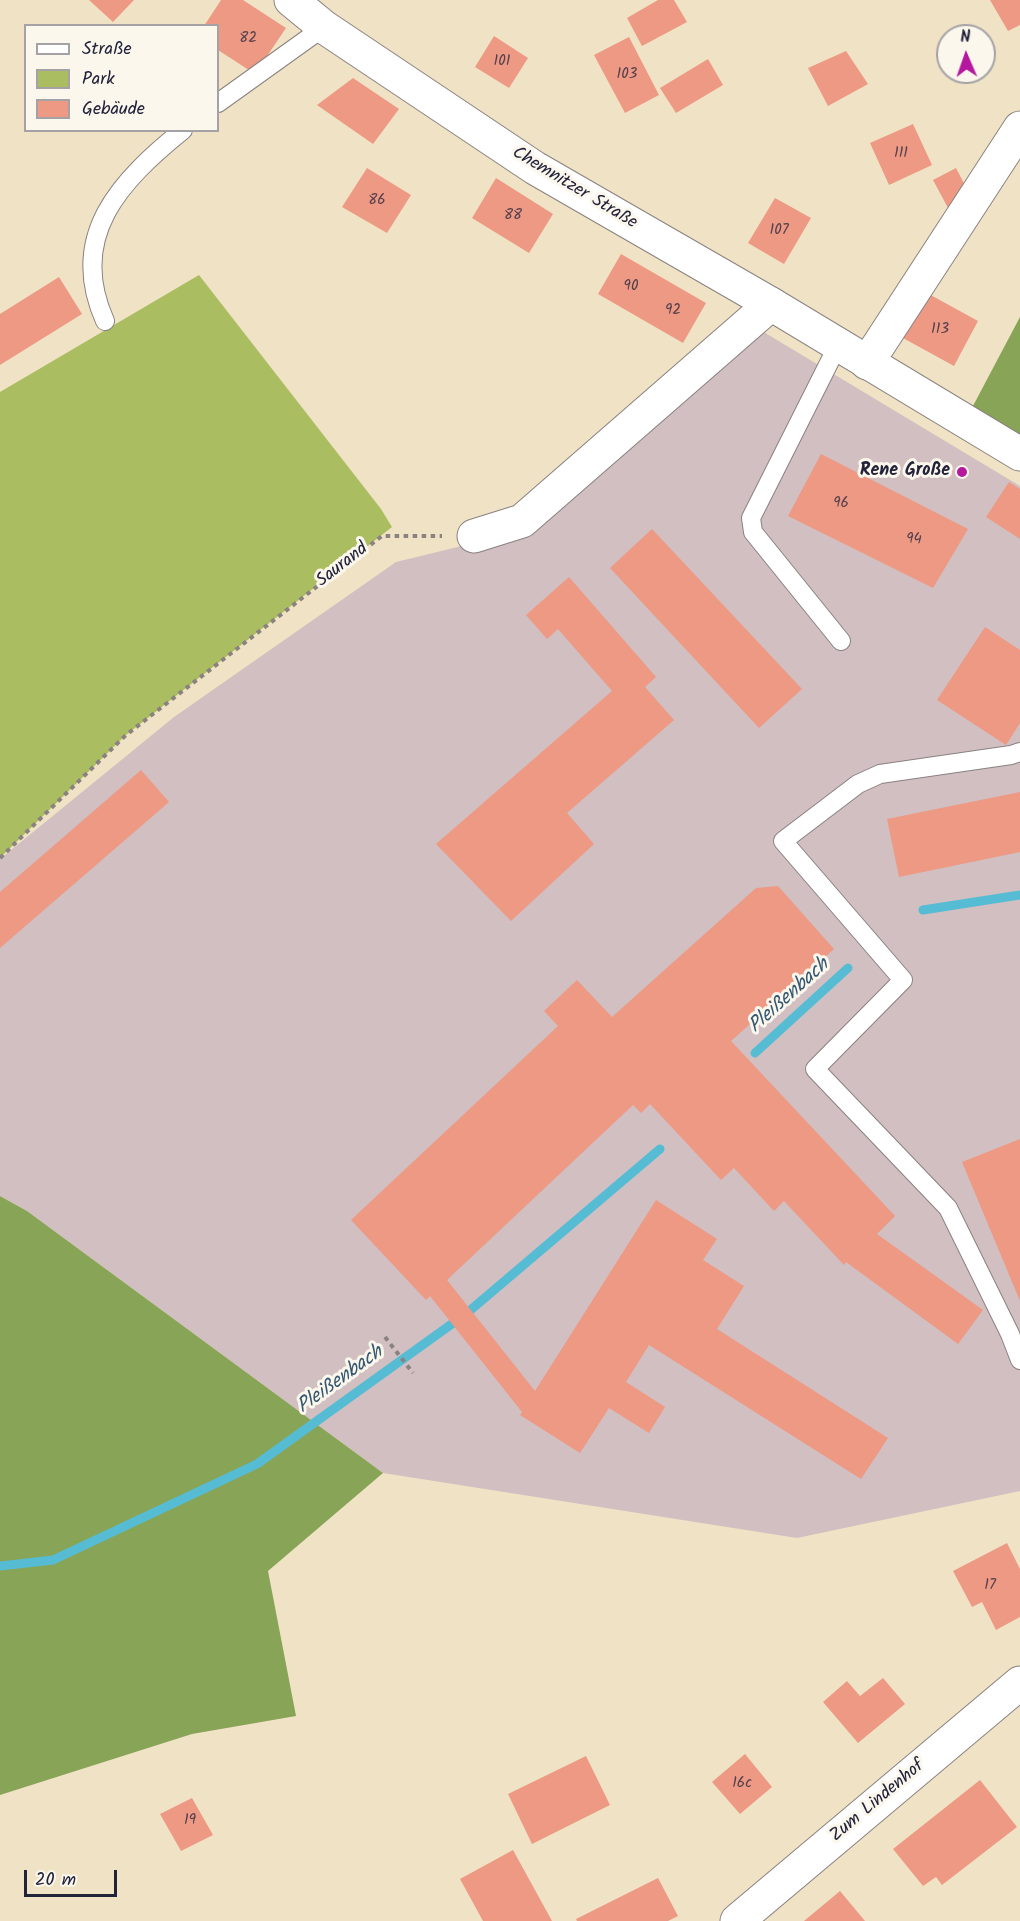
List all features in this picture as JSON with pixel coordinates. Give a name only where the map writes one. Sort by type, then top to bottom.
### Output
[{"type":"street","name":"Chemnitzer Straße","points":[[291,0],[324,27],[535,168],[771,304],[1020,454]]},
{"type":"street","points":[[867,363],[1020,128]]},
{"type":"street","points":[[474,536],[522,521],[771,304]]},
{"type":"street","name":"Zum Lindenhof","points":[[737,1921],[1020,1683]]},
{"type":"lane","points":[[219,102],[324,27]]},
{"type":"lane","points":[[105,321],[96,301],[92,276],[91,256],[99,228],[113,201],[157,151],[181,132]]},
{"type":"lane","points":[[838,345],[751,518],[753,531],[841,641]]},
{"type":"lane","points":[[1020,752],[880,774],[858,784],[783,841],[903,980],[814,1069],[948,1208],[1010,1334],[1020,1360]]},
{"type":"path","name":"Saurand","points":[[0,858],[126,735],[382,536],[474,536]]},
{"type":"path","points":[[385,1337],[413,1373]]},
{"type":"shaded area","points":[[757,328],[1020,486],[1020,1491],[797,1538],[383,1473],[27,1211],[0,1196],[0,859],[174,717],[396,562],[527,530]]},
{"type":"green space","points":[[199,275],[381,509],[392,527],[126,735],[0,858],[0,392]]},
{"type":"green space","points":[[1020,317],[1020,453],[965,421]]},
{"type":"green space","points":[[0,1196],[27,1211],[383,1473],[268,1571],[296,1716],[192,1734],[0,1795]]},
{"type":"building","points":[[89,0],[134,0],[113,22]]},
{"type":"building","points":[[221,0],[243,0],[286,28],[255,74],[219,51],[219,24],[205,24]]},
{"type":"building","points":[[658,0],[674,0],[687,22],[642,46],[627,18]]},
{"type":"building","points":[[990,0],[1020,0],[1020,25],[1008,31]]},
{"type":"building","points":[[494,36],[528,58],[509,88],[475,67]]},
{"type":"building","points":[[629,37],[659,95],[625,113],[594,55]]},
{"type":"building","points":[[846,51],[868,84],[828,106],[808,68]]},
{"type":"building","points":[[708,59],[723,85],[676,113],[660,88]]},
{"type":"building","points":[[353,78],[399,109],[373,144],[317,105]]},
{"type":"building","points":[[913,124],[932,165],[889,185],[870,143]]},
{"type":"building","points":[[367,168],[411,195],[387,233],[342,207]]},
{"type":"building","points":[[956,168],[970,195],[948,208],[933,180]]},
{"type":"building","points":[[496,178],[553,214],[529,253],[472,218]]},
{"type":"building","points":[[775,198],[811,218],[784,264],[748,243]]},
{"type":"building","points":[[621,254],[706,303],[683,343],[598,294]]},
{"type":"building","points":[[59,277],[82,314],[0,365],[0,314]]},
{"type":"building","points":[[927,293],[978,321],[954,366],[903,338]]},
{"type":"building","points":[[821,454],[968,529],[933,588],[788,516]]},
{"type":"building","points":[[1009,482],[1020,489],[1020,539],[986,517]]},
{"type":"building","points":[[652,529],[802,689],[759,728],[610,568]]},
{"type":"building","points":[[569,577],[656,677],[645,687],[674,720],[567,813],[594,844],[511,921],[436,844],[612,691],[558,629],[547,639],[526,615]]},
{"type":"building","points":[[985,627],[1020,650],[1020,723],[1006,745],[937,700]]},
{"type":"building","points":[[141,770],[169,802],[0,948],[0,892]]},
{"type":"building","points":[[1020,792],[1020,852],[899,877],[887,819]]},
{"type":"building","points":[[778,886],[834,949],[731,1041],[895,1216],[877,1234],[983,1310],[958,1344],[846,1262],[844,1265],[784,1201],[774,1211],[734,1168],[721,1180],[650,1104],[641,1113],[633,1105],[447,1280],[535,1391],[656,1200],[717,1239],[703,1260],[744,1286],[717,1329],[888,1438],[861,1479],[649,1345],[626,1382],[665,1407],[649,1433],[609,1408],[580,1453],[520,1415],[522,1412],[430,1296],[426,1300],[351,1220],[558,1026],[544,1011],[577,980],[612,1017],[756,888]]},
{"type":"building","points":[[1020,1139],[1020,1301],[962,1162]]},
{"type":"building","points":[[1007,1543],[1020,1569],[1020,1617],[996,1630],[982,1602],[972,1607],[953,1571]]},
{"type":"building","points":[[883,1678],[905,1704],[858,1743],[823,1702],[847,1681],[860,1696]]},
{"type":"building","points":[[745,1754],[772,1787],[740,1814],[712,1782]]},
{"type":"building","points":[[586,1756],[610,1805],[532,1844],[508,1794]]},
{"type":"building","points":[[980,1780],[1017,1827],[942,1885],[936,1877],[923,1886],[893,1849]]},
{"type":"building","points":[[192,1798],[213,1835],[181,1851],[160,1814]]},
{"type":"building","points":[[513,1850],[552,1921],[483,1921],[460,1879]]},
{"type":"building","points":[[658,1878],[678,1916],[668,1921],[577,1921],[576,1919]]},
{"type":"building","points":[[840,1891],[865,1921],[804,1921]]},
{"type":"waterway","name":"Pleißenbach","points":[[923,910],[1020,895]]},
{"type":"waterway","name":"Pleißenbach","points":[[755,1053],[848,968]]},
{"type":"waterway","name":"Pleißenbach","points":[[0,1566],[53,1560],[257,1464],[467,1313],[660,1149]]},
{"type":"place","name":"Rene Große","points":[[962,472]]}]
